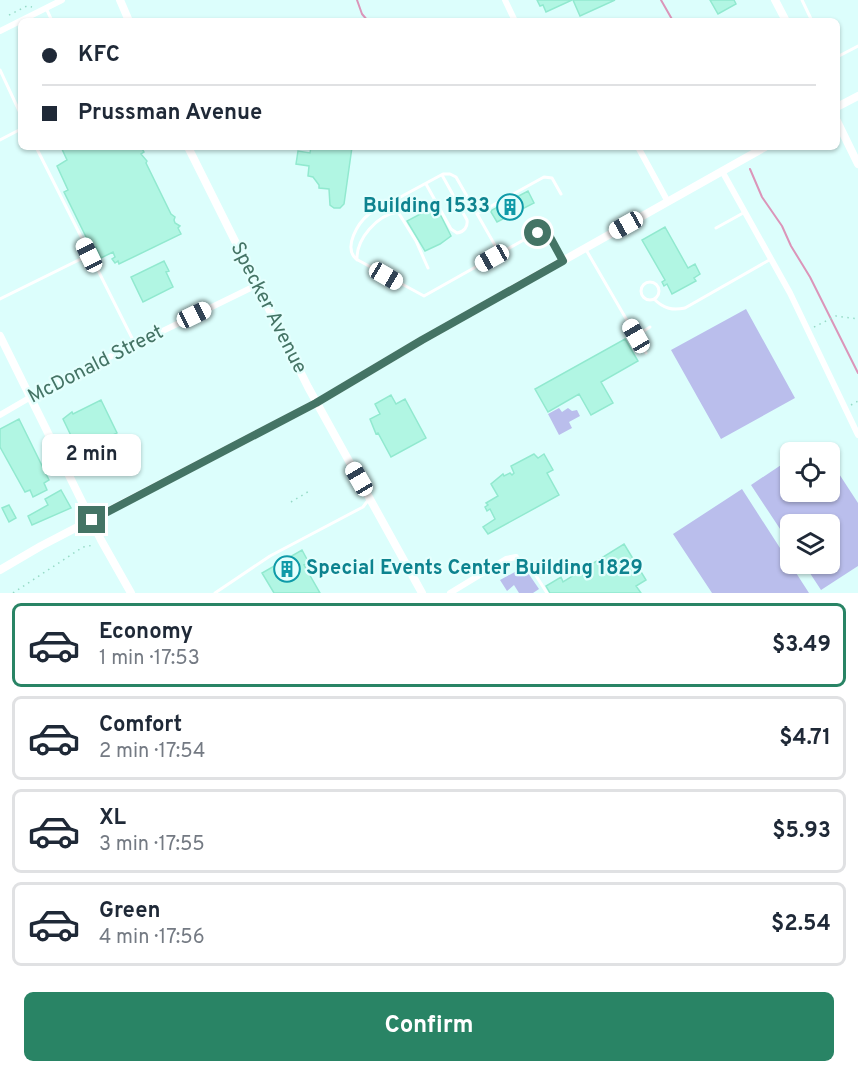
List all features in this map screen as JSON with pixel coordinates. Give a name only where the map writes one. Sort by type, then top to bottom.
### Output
[{"type":"main road","points":[[775,0],[784,18]]},
{"type":"main road","points":[[840,127],[858,164]]},
{"type":"street","points":[[26,18],[62,0]]},
{"type":"street","points":[[120,0],[128,18]]},
{"type":"street","points":[[505,0],[514,18]]},
{"type":"street","points":[[0,31],[18,22]]},
{"type":"street","points":[[840,105],[858,96]]},
{"type":"street","name":"Specker Avenue","points":[[189,150],[316,403],[422,593]]},
{"type":"street","points":[[640,150],[668,202]]},
{"type":"street","points":[[0,570],[316,403],[422,340],[760,150]]},
{"type":"street","points":[[722,171],[808,330],[858,435]]},
{"type":"street","name":"McDonald Street","points":[[0,415],[38,393],[256,285]]},
{"type":"street","points":[[0,336],[130,593]]},
{"type":"street","points":[[450,593],[506,559],[516,557]]},
{"type":"lane","points":[[802,0],[811,18]]},
{"type":"lane","points":[[46,8],[51,18]]},
{"type":"lane","points":[[840,55],[858,46]]},
{"type":"lane","points":[[0,70],[18,109]]},
{"type":"lane","points":[[0,140],[18,131]]},
{"type":"lane","points":[[37,150],[135,344]]},
{"type":"lane","points":[[500,254],[456,177],[450,174],[441,175],[366,217],[350,247],[350,253],[357,260],[424,296],[500,254],[545,228],[563,261]]},
{"type":"lane","points":[[426,184],[451,229],[457,233],[462,232],[467,220],[441,175]]},
{"type":"lane","points":[[477,214],[546,176],[552,178],[561,194]]},
{"type":"lane","points":[[357,260],[357,252],[373,224],[398,212],[416,241],[428,268]]},
{"type":"lane","points":[[716,228],[745,212]]},
{"type":"lane","points":[[585,248],[646,353]]},
{"type":"lane","points":[[0,299],[89,255]]},
{"type":"lane","points":[[654,299],[667,308],[676,310],[685,308],[771,260]]},
{"type":"lane","points":[[652,282],[658,286],[659,293],[654,299],[648,301],[641,296],[641,288],[645,283],[652,282]]},
{"type":"lane","points":[[636,336],[650,327]]},
{"type":"lane","points":[[215,593],[270,556],[363,507],[370,498]]},
{"type":"lane","points":[[516,557],[528,563],[547,593]]},
{"type":"path","points":[[9,15],[27,6],[34,8]]},
{"type":"path","points":[[808,330],[834,317],[858,319]]},
{"type":"path","points":[[291,502],[311,490]]},
{"type":"path","points":[[13,593],[82,547],[95,545]]},
{"type":"shaded area","points":[[746,309],[795,398],[721,439],[671,350]]},
{"type":"shaded area","points":[[559,408],[562,412],[568,408],[572,411],[577,410],[580,416],[569,422],[572,428],[559,435],[548,414]]},
{"type":"shaded area","points":[[780,466],[780,502],[840,502],[840,475],[858,503],[858,566],[821,590],[811,574],[840,574],[840,514],[780,514],[780,529],[751,485]]},
{"type":"shaded area","points":[[742,489],[780,548],[780,574],[797,574],[809,593],[712,593],[673,534]]},
{"type":"shaded area","points":[[524,567],[539,589],[533,593],[519,593],[514,585],[507,591],[500,580]]},
{"type":"building","points":[[537,0],[572,0],[546,12]]},
{"type":"building","points":[[573,0],[615,0],[580,16]]},
{"type":"building","points":[[710,0],[734,0],[736,4],[718,14]]},
{"type":"building","points":[[62,150],[143,150],[144,152],[141,154],[147,161],[171,214],[175,217],[175,223],[180,226],[178,228],[181,234],[119,264],[118,261],[115,263],[112,259],[115,257],[113,252],[101,258],[96,247],[92,249],[64,192],[68,190],[57,166],[67,160]]},
{"type":"building","points":[[310,150],[352,150],[344,204],[340,208],[330,205],[329,189],[319,188],[313,177],[308,176],[309,166],[296,164],[298,151],[310,153]]},
{"type":"building","name":"Building 1533","points":[[528,191],[534,203],[497,222],[492,210]]},
{"type":"building","points":[[435,204],[451,236],[425,251],[407,221]]},
{"type":"building","points":[[665,227],[688,268],[695,264],[700,274],[694,278],[696,281],[672,294],[667,284],[664,286],[662,282],[665,280],[642,240]]},
{"type":"building","points":[[164,261],[173,287],[143,302],[131,277]]},
{"type":"building","points":[[625,339],[638,361],[601,382],[613,403],[591,415],[579,394],[548,412],[535,389]]},
{"type":"building","points":[[391,395],[396,404],[405,399],[426,438],[391,457],[378,433],[376,434],[370,419],[380,414],[375,404]]},
{"type":"building","points":[[101,400],[117,433],[81,451],[78,445],[76,446],[63,419],[72,412],[73,414]]},
{"type":"building","points":[[19,419],[49,480],[44,483],[47,490],[33,497],[30,490],[25,492],[0,447],[0,429]]},
{"type":"building","points":[[534,454],[538,458],[544,454],[553,470],[547,473],[559,495],[488,534],[483,527],[495,519],[490,509],[487,511],[486,503],[498,496],[491,484],[503,474],[504,476],[510,473],[512,475],[514,473],[511,466]]},
{"type":"building","points":[[61,490],[71,508],[32,525],[28,516],[48,505],[45,499]]},
{"type":"building","points":[[9,505],[16,518],[9,522],[2,508]]},
{"type":"building","points":[[624,544],[646,580],[636,586],[641,593],[550,593],[546,586],[561,577],[563,582]]},
{"type":"building","name":"Special Events Center Building 1829","points":[[302,550],[309,563],[304,565],[320,593],[274,593],[262,573]]},
{"type":"waterway","points":[[357,0],[365,18]]},
{"type":"waterway","points":[[661,0],[671,18]]},
{"type":"waterway","points":[[750,169],[762,197],[782,226],[810,277],[858,373]]},
{"type":"place","name":"Building 1533","points":[[510,207]]},
{"type":"place","name":"Special Events Center Building 1829","points":[[287,569]]},
{"type":"route","points":[[92,520],[316,403],[563,261],[545,228],[538,233]]}]
